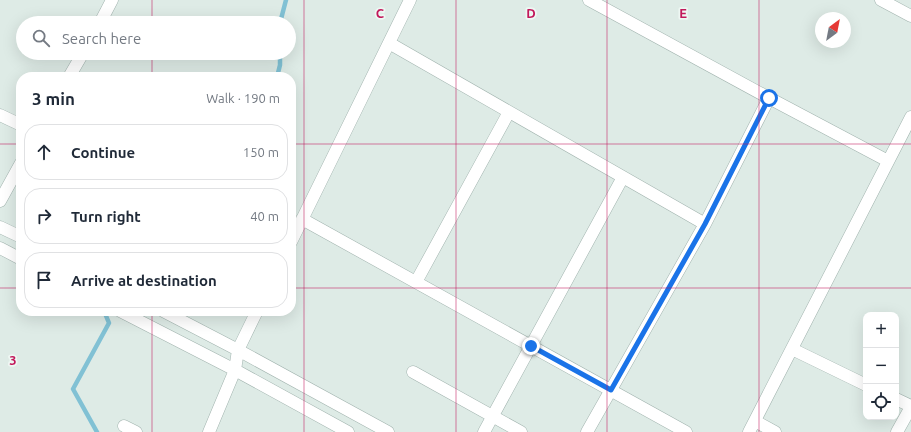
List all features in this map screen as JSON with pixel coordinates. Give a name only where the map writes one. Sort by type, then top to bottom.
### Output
[{"type":"street","points":[[104,16],[112,0]]},
{"type":"street","points":[[296,232],[410,0]]},
{"type":"street","points":[[589,0],[888,161]]},
{"type":"street","points":[[881,0],[911,16]]},
{"type":"street","points":[[389,43],[705,224]]},
{"type":"street","points":[[72,72],[79,60]]},
{"type":"street","points":[[587,432],[705,224],[769,98]]},
{"type":"street","points":[[416,282],[508,112]]},
{"type":"street","points":[[0,115],[16,123]]},
{"type":"street","points":[[775,432],[752,427],[911,117]]},
{"type":"street","points":[[0,201],[16,172]]},
{"type":"street","points":[[484,432],[623,177]]},
{"type":"street","points":[[302,219],[684,432]]},
{"type":"street","points":[[0,227],[16,235]]},
{"type":"street","points":[[0,248],[16,256]]},
{"type":"street","points":[[130,316],[235,370],[348,432]]},
{"type":"street","points":[[173,316],[388,432]]},
{"type":"street","points":[[209,432],[235,370],[238,350],[255,316]]},
{"type":"street","points":[[792,349],[864,384]]},
{"type":"street","points":[[413,372],[521,432]]},
{"type":"street","points":[[897,432],[911,406],[899,400]]},
{"type":"street","points":[[124,426],[136,432]]},
{"type":"waterway","points":[[282,16],[286,0]]},
{"type":"waterway","points":[[278,72],[280,60]]},
{"type":"waterway","points":[[97,432],[73,389],[109,323],[106,316]]},
{"type":"route","points":[[531,346],[611,390],[705,224],[769,98]]}]
